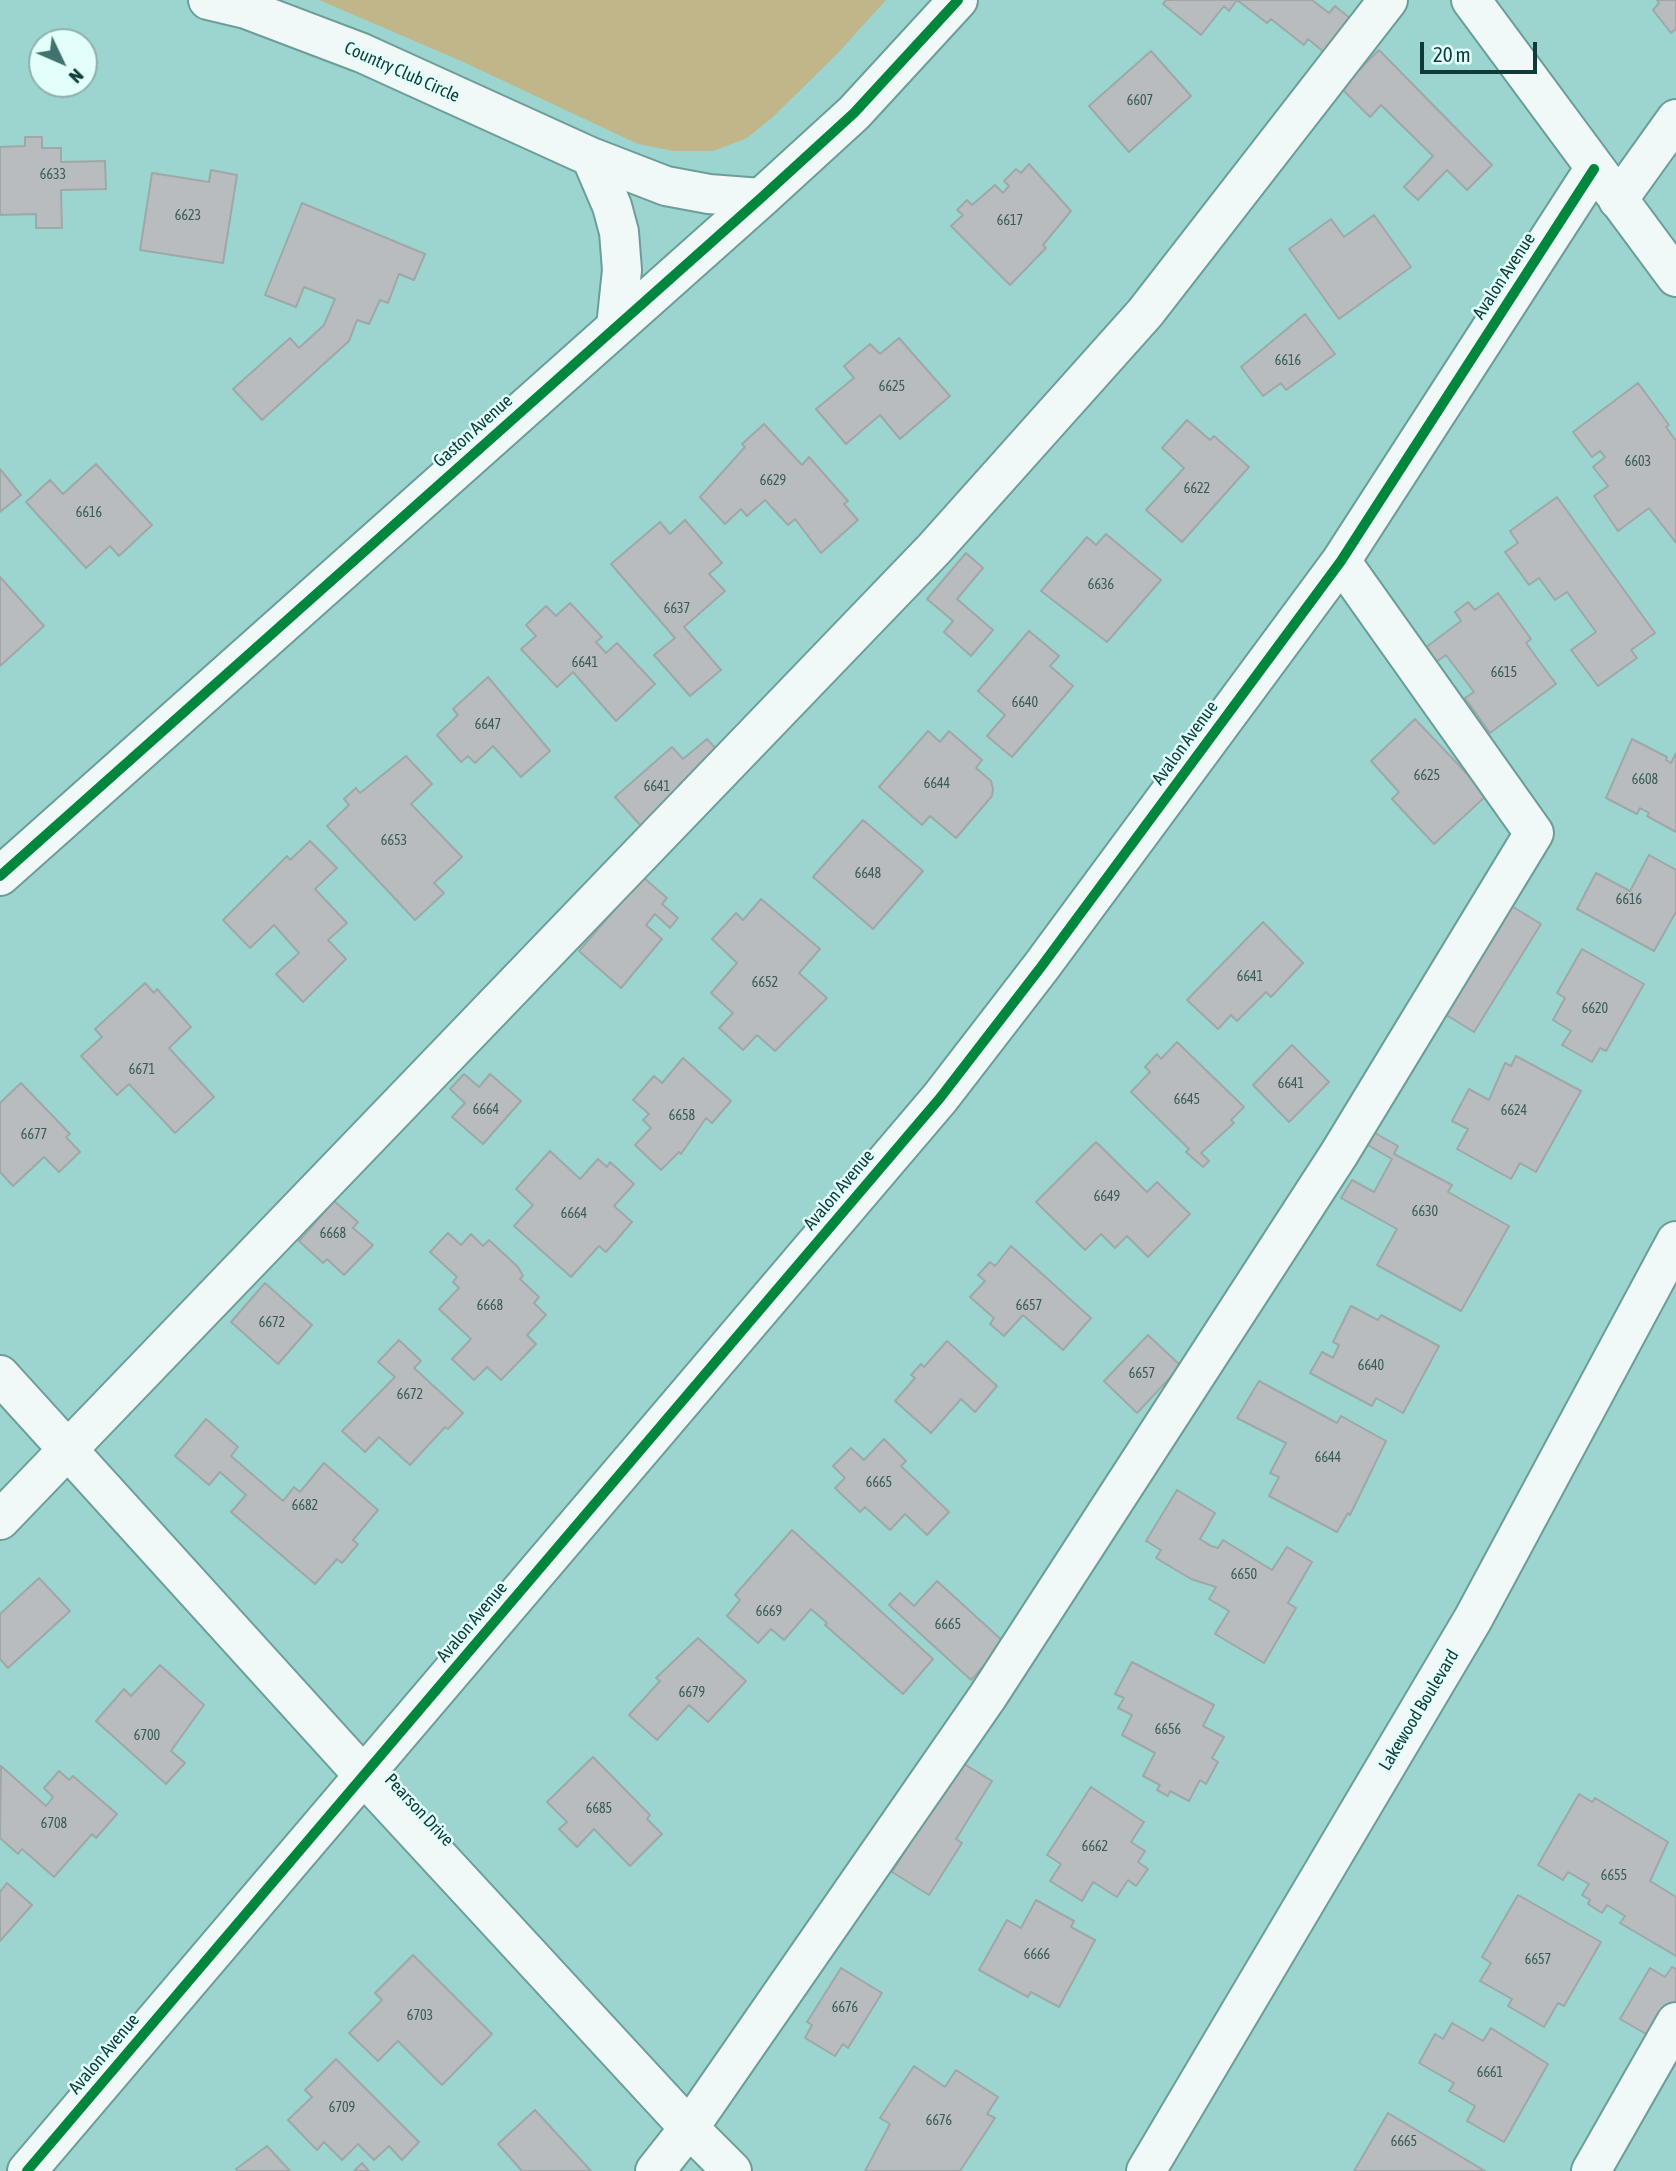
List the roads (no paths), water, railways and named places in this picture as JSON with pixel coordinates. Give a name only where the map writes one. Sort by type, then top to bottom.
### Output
[{"type":"street","name":"Country Club Circle","points":[[208,0],[246,9],[362,53],[591,157],[666,186],[709,194],[761,198]]},
{"type":"street","name":"Gaston Avenue","points":[[0,876],[854,113],[958,0]]},
{"type":"street","points":[[0,1520],[934,549],[1145,313],[1388,0]]},
{"type":"street","points":[[1471,0],[1676,277]]},
{"type":"street","points":[[1618,200],[1676,119]]},
{"type":"street","points":[[591,157],[620,232],[622,270],[616,327]]},
{"type":"street","name":"Avalon Avenue","points":[[27,2171],[940,1098],[1041,967],[1341,561],[1594,169]]},
{"type":"street","points":[[655,2171],[689,2128],[1003,1673],[1339,1154],[1534,833],[1341,561]]},
{"type":"street","name":"Lakewood Boulevard","points":[[1146,2171],[1473,1619],[1676,1241]]},
{"type":"street","name":"Pearson Drive","points":[[0,1375],[364,1776],[689,2128],[732,2171]]},
{"type":"street","points":[[1591,2171],[1676,2022]]}]
